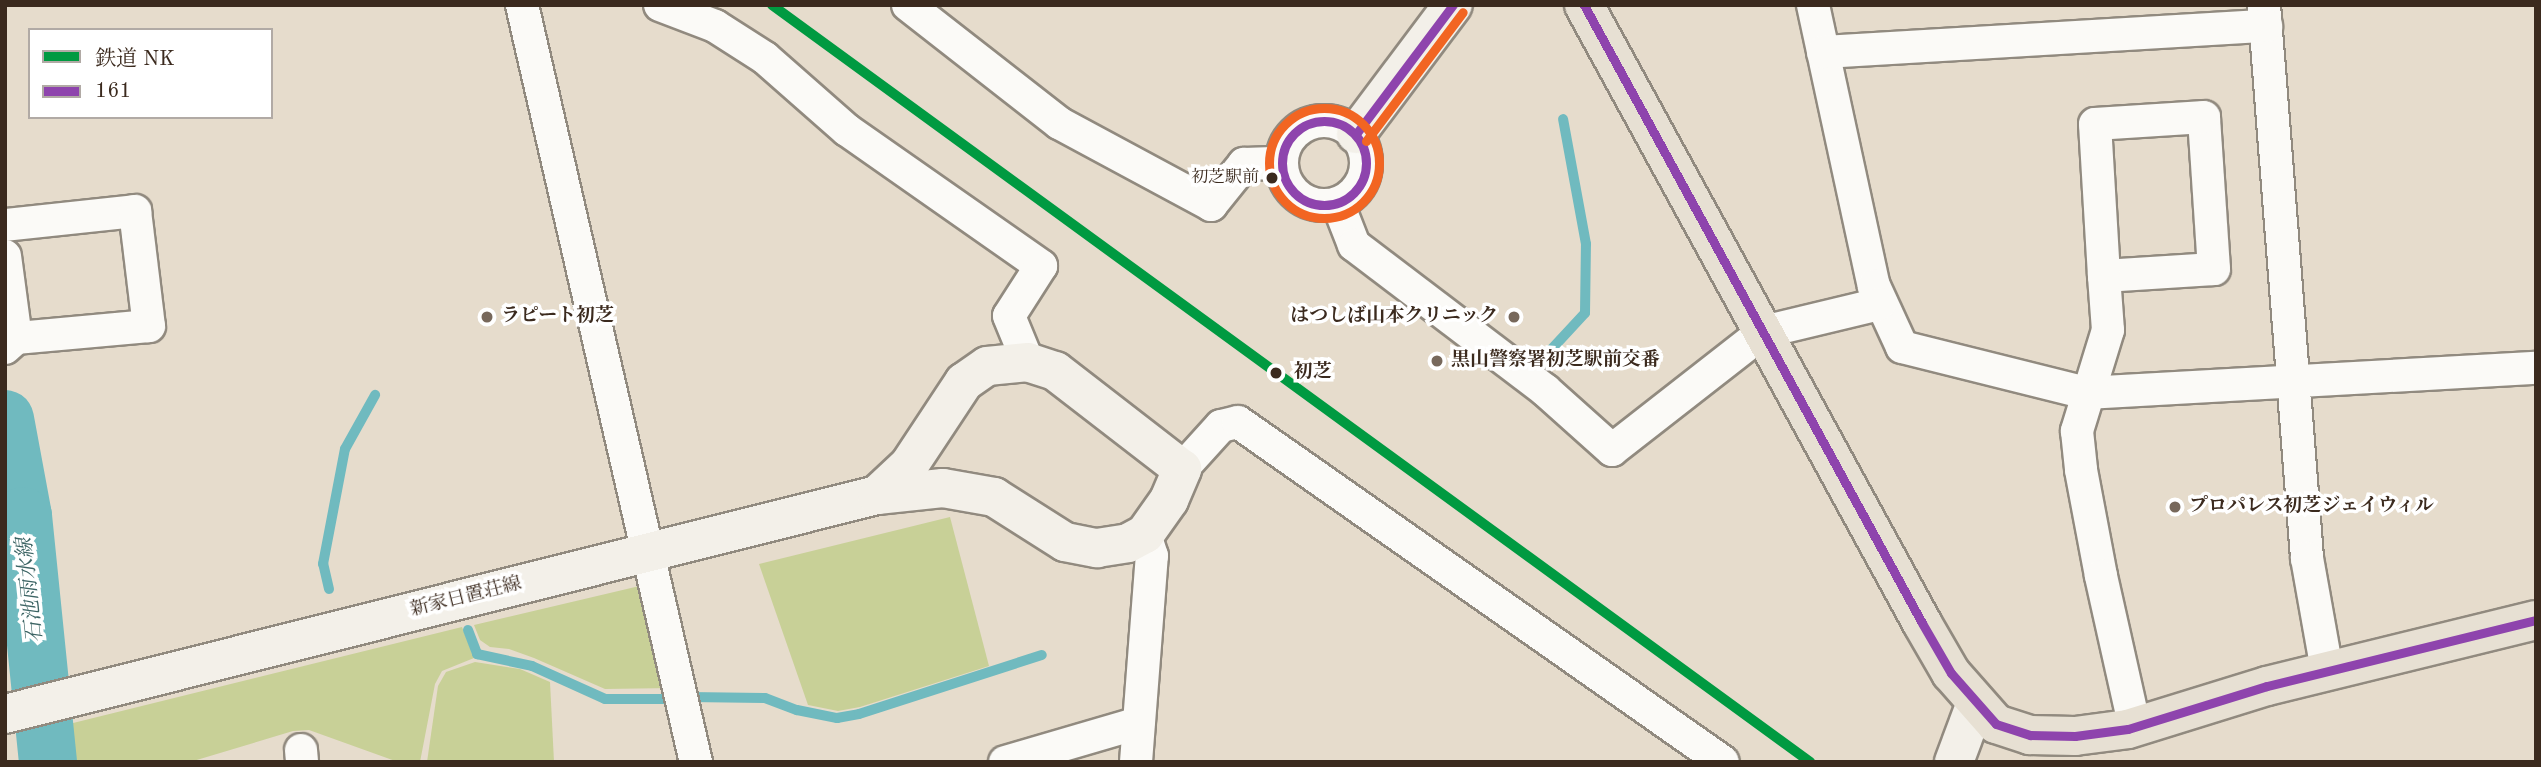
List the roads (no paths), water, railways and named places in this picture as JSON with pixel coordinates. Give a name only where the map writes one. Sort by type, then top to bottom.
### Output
[{"type":"main road","points":[[1584,5],[1922,623],[1951,673],[1996,724],[2030,735],[2075,736],[2135,728],[2327,670],[2536,620]]},
{"type":"street","points":[[522,5],[696,762]]},
{"type":"street","points":[[660,5],[715,26],[765,58],[847,130],[1041,266],[1009,316],[1028,362]]},
{"type":"street","points":[[908,5],[1059,123],[1211,205],[1244,164],[1281,163]]},
{"type":"street","points":[[1356,135],[1453,5]]},
{"type":"street","points":[[1813,5],[1871,274],[1880,304],[1902,347],[2086,393],[2536,368]]},
{"type":"street","points":[[1823,52],[2265,16],[2307,558],[2327,670]]},
{"type":"street","points":[[2104,276],[2214,269],[2204,117],[2095,124],[2104,276],[2108,330],[2086,393],[2077,431],[2081,470],[2135,728]]},
{"type":"street","points":[[1313,122],[1336,123],[1356,135],[1367,160],[1366,174],[1350,197],[1338,204],[1312,204],[1299,198],[1290,189],[1281,163],[1290,138],[1313,122]]},
{"type":"street","points":[[1338,204],[1354,245],[1545,390],[1612,450],[1763,332],[1880,304]]},
{"type":"street","points":[[5,225],[135,211],[149,326],[10,343],[5,256]]},
{"type":"street","points":[[877,495],[909,466],[964,382],[987,366],[1028,362],[1055,371],[1182,469]]},
{"type":"street","points":[[1136,762],[1152,556],[1145,534],[1169,500],[1182,469],[1221,426],[1238,422],[1723,762]]},
{"type":"street","name":"新家日置荘線","points":[[30,708],[877,495],[943,488],[994,498],[1065,542],[1097,548],[1128,543],[1145,534]]},
{"type":"street","points":[[1954,762],[1976,703]]},
{"type":"street","points":[[1005,762],[1138,723]]},
{"type":"waterway","points":[[1536,366],[1585,313],[1586,244],[1563,119]]},
{"type":"waterway","points":[[329,589],[323,564],[345,449],[375,395]]},
{"type":"waterway","name":"石池雨水線","points":[[5,419],[23,516],[48,762]]},
{"type":"waterway","points":[[468,630],[477,654],[532,666],[605,699],[666,699]]},
{"type":"waterway","points":[[689,697],[765,698],[797,710],[837,718],[859,714],[1042,655]]},
{"type":"rail line","name":"NK","points":[[772,5],[1810,762]]},
{"type":"place","name":"初芝駅前","points":[[1272,178]]},
{"type":"place","name":"ラピート初芝","points":[[487,317]]},
{"type":"place","name":"はつしば山本クリニック","points":[[1514,317]]},
{"type":"place","name":"黒山警察署初芝駅前交番","points":[[1437,361]]},
{"type":"place","name":"初芝","points":[[1276,373]]},
{"type":"place","name":"プロパレス初芝ジェイウィル","points":[[2175,507]]}]
